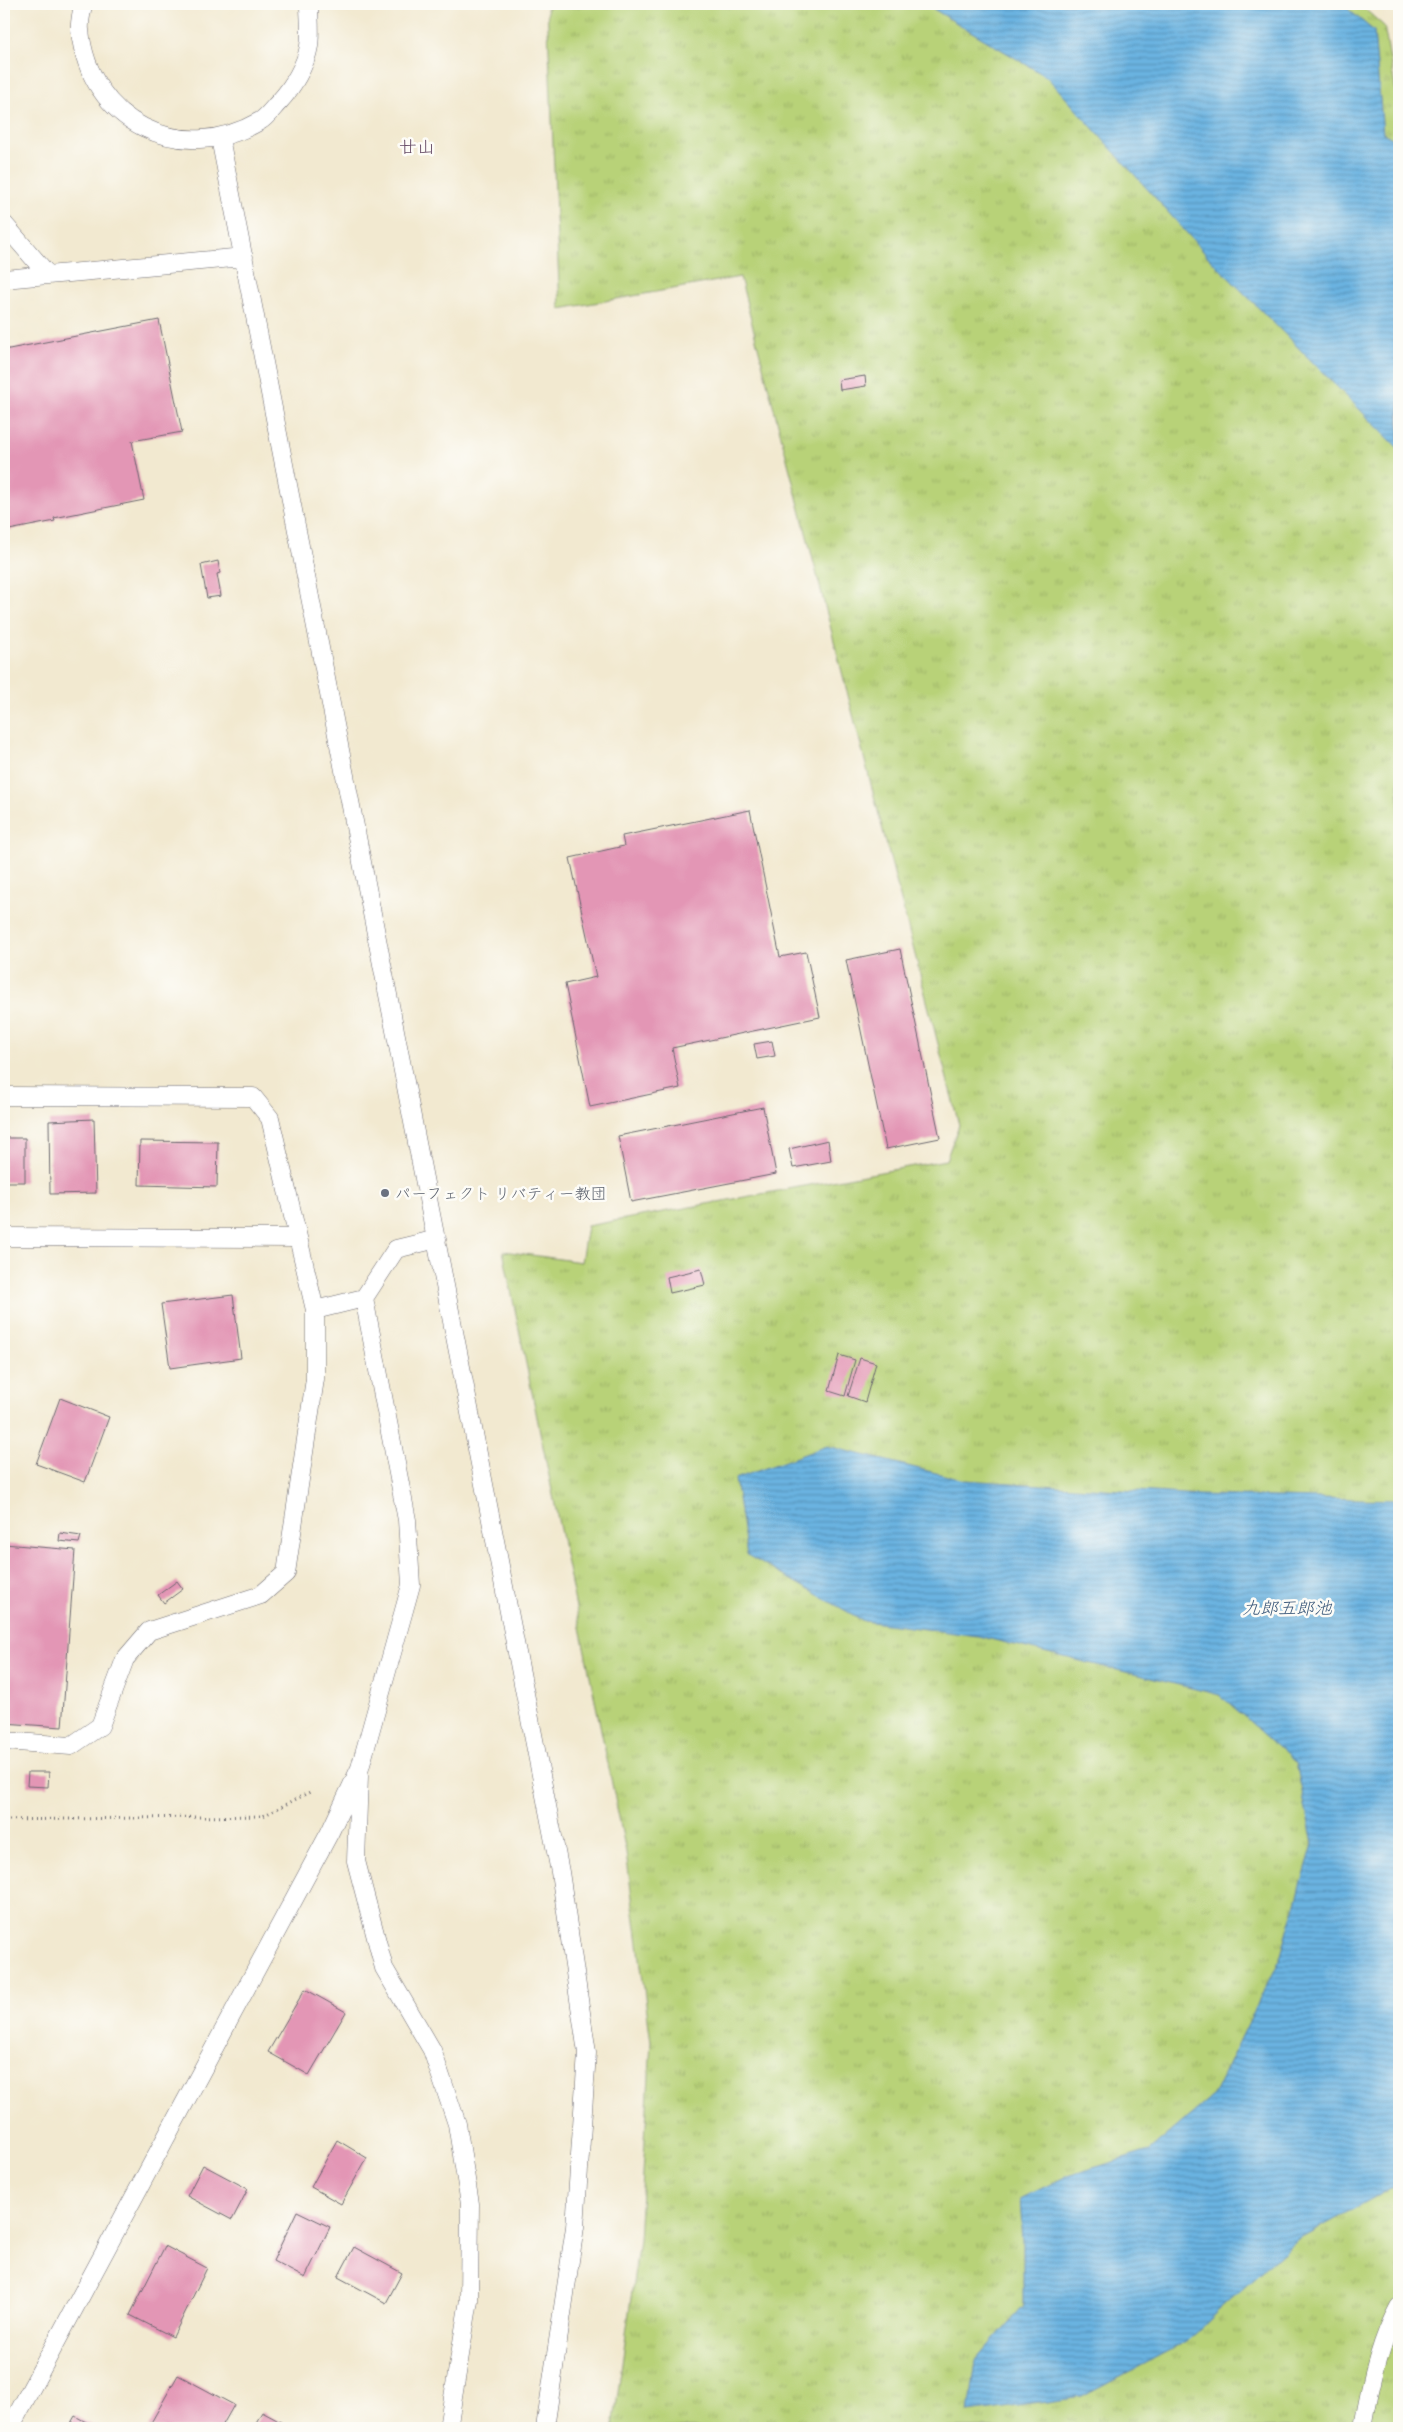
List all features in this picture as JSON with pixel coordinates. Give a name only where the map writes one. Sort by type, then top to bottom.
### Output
[{"type":"lane","points":[[83,4],[79,28],[87,68],[109,102],[141,127],[179,140],[220,138],[261,120],[292,88],[309,46],[309,4]]},
{"type":"lane","points":[[220,138],[560,1872],[587,2053],[575,2227],[545,2428]]},
{"type":"lane","points":[[4,224],[48,275]]},
{"type":"lane","points":[[4,279],[244,257]]},
{"type":"lane","points":[[4,1096],[253,1097],[270,1118],[315,1310],[315,1379],[286,1573],[261,1595],[149,1631],[125,1659],[100,1726],[71,1746],[4,1741]]},
{"type":"lane","points":[[4,1237],[298,1238]]},
{"type":"lane","points":[[315,1310],[364,1298],[396,1250],[437,1239]]},
{"type":"lane","points":[[10,2428],[330,1832],[360,1768],[411,1585],[407,1520],[364,1298]]},
{"type":"lane","points":[[360,1768],[356,1861],[384,1968],[432,2050],[457,2124],[470,2204],[468,2300],[448,2428]]},
{"type":"lane","points":[[1363,2428],[1367,2398],[1392,2320],[1399,2307]]},
{"type":"path","points":[[4,1820],[263,1816],[360,1768]]},
{"type":"green space","points":[[547,4],[1359,4],[1384,26],[1399,109],[1399,2428],[613,2428],[639,2240],[651,2042],[626,1852],[503,1251],[581,1262],[587,1226],[946,1160],[959,1125],[740,277],[560,309]]},
{"type":"water","points":[[925,4],[1342,4],[1374,31],[1383,133],[1399,142],[1399,449],[1210,259],[1047,77]]},
{"type":"water","name":"九郎五郎池","points":[[827,1446],[964,1480],[1199,1495],[1399,1500],[1399,2184],[1298,2239],[1186,2342],[1082,2397],[969,2413],[976,2360],[1023,2306],[1023,2240],[1020,2199],[1067,2176],[1149,2151],[1213,2096],[1281,1955],[1313,1844],[1296,1763],[1220,1695],[978,1636],[864,1621],[747,1555],[735,1479]]},
{"type":"building","points":[[159,320],[182,432],[132,441],[144,500],[54,518],[55,521],[4,531],[4,350]]},
{"type":"building","points":[[865,376],[866,386],[840,390],[839,380]]},
{"type":"building","points":[[218,561],[220,573],[217,574],[221,596],[207,598],[201,565]]},
{"type":"building","points":[[750,810],[780,957],[806,952],[820,1017],[672,1048],[680,1088],[590,1107],[565,984],[596,977],[570,858],[624,846],[622,836]]},
{"type":"building","points":[[900,949],[940,1138],[886,1149],[846,960]]},
{"type":"building","points":[[772,1041],[775,1056],[757,1059],[754,1044]]},
{"type":"building","points":[[763,1107],[776,1174],[631,1202],[618,1136]]},
{"type":"building","points":[[94,1119],[96,1193],[50,1194],[49,1121]]},
{"type":"building","points":[[4,1138],[25,1138],[25,1182],[4,1182]]},
{"type":"building","points":[[828,1140],[831,1161],[793,1168],[789,1149]]},
{"type":"building","points":[[140,1141],[218,1142],[217,1187],[139,1185]]},
{"type":"building","points":[[701,1269],[705,1285],[670,1293],[667,1277]]},
{"type":"building","points":[[233,1295],[241,1358],[170,1368],[161,1304]]},
{"type":"building","points":[[839,1355],[855,1360],[845,1396],[829,1391]]},
{"type":"building","points":[[860,1358],[876,1363],[865,1402],[848,1396]]},
{"type":"building","points":[[60,1398],[109,1417],[85,1482],[36,1464]]},
{"type":"building","points":[[60,1533],[81,1536],[79,1543],[59,1541]]},
{"type":"building","points":[[4,1544],[75,1550],[62,1727],[4,1723]]},
{"type":"building","points":[[177,1581],[183,1589],[164,1603],[158,1595]]},
{"type":"building","points":[[28,1772],[49,1772],[48,1787],[27,1786]]},
{"type":"building","points":[[305,1989],[346,2012],[309,2075],[268,2052]]},
{"type":"building","points":[[337,2140],[367,2158],[341,2204],[311,2187]]},
{"type":"building","points":[[203,2165],[248,2189],[232,2220],[187,2196]]},
{"type":"building","points":[[297,2211],[330,2227],[305,2278],[273,2261]]},
{"type":"building","points":[[165,2246],[207,2268],[173,2337],[130,2315]]},
{"type":"building","points":[[354,2247],[402,2273],[386,2303],[338,2277]]},
{"type":"building","points":[[178,2375],[234,2405],[221,2428],[148,2428]]},
{"type":"building","points":[[262,2412],[292,2428],[253,2428]]},
{"type":"building","points":[[75,2416],[97,2428],[68,2428]]},
{"type":"place","name":"パーフェクト リバティー教団","points":[[385,1193]]},
{"type":"district","name":"廿山","points":[[417,147]]}]
